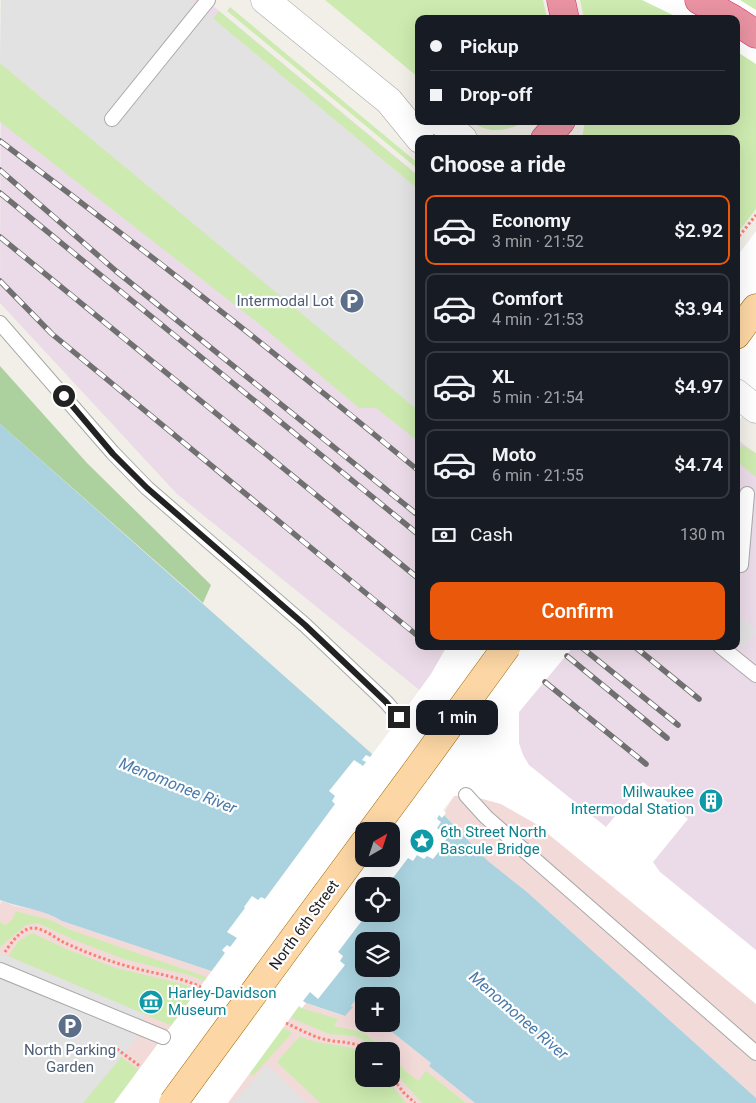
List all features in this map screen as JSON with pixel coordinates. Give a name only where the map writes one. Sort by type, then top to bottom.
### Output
[{"type":"highway","points":[[561,0],[564,15]]},
{"type":"highway","points":[[699,0],[726,15]]},
{"type":"highway","points":[[740,24],[756,34]]},
{"type":"highway","points":[[548,135],[557,125]]},
{"type":"main road","points":[[740,330],[756,308]]},
{"type":"main road","points":[[379,822],[505,650]]},
{"type":"main road","name":"North 6th Street","points":[[173,1103],[355,855]]},
{"type":"street","points":[[265,0],[389,101],[417,135]]},
{"type":"street","points":[[389,101],[415,111]]},
{"type":"street","points":[[446,125],[458,135]]},
{"type":"street","points":[[740,396],[756,409]]},
{"type":"lane","points":[[112,119],[208,0]]},
{"type":"lane","points":[[0,323],[113,454],[147,488],[305,625],[386,702],[399,717]]},
{"type":"lane","points":[[740,488],[752,498],[741,565]]},
{"type":"lane","points":[[725,650],[756,675]]},
{"type":"lane","points":[[466,795],[486,817],[756,1053]]},
{"type":"lane","points":[[0,970],[163,1036]]},
{"type":"path","points":[[740,235],[756,215]]},
{"type":"path","points":[[2,956],[20,934],[27,929],[34,928],[66,943],[132,968],[187,980],[201,987]]},
{"type":"path","points":[[286,1023],[325,1040],[355,1043]]},
{"type":"path","points":[[113,1046],[141,1067]]},
{"type":"path","points":[[399,1087],[415,1103]]},
{"type":"shaded area","points":[[1,0],[206,0],[415,173],[415,650],[740,650],[740,441],[756,454],[756,962],[177,494],[0,303]]},
{"type":"shaded area","name":"Intermodal Lot","points":[[1,0],[191,0],[415,187],[415,408],[0,63]]},
{"type":"shaded area","points":[[740,617],[756,630],[743,648],[740,645]]},
{"type":"shaded area","points":[[487,744],[756,962],[756,1098],[527,892],[488,861],[443,814]]},
{"type":"shaded area","name":"Harley-Davidson Museum","points":[[2,901],[15,906],[42,911],[62,921],[344,1016],[354,1002],[355,1032],[392,1032],[431,1063],[429,1066],[475,1103],[0,1103],[0,904]]},
{"type":"shaded area","name":"North Parking Garden","points":[[0,953],[144,1014],[136,1039],[83,1103],[0,1103]]},
{"type":"shaded area","points":[[267,1065],[307,1103],[232,1103]]},
{"type":"green space","points":[[325,0],[543,0],[546,15],[415,15],[415,75]]},
{"type":"green space","points":[[580,0],[756,0],[756,209],[740,230],[740,135],[583,135],[584,125],[740,125],[740,15],[583,15]]},
{"type":"green space","points":[[230,7],[415,161],[415,167],[227,11]]},
{"type":"green space","points":[[219,11],[415,174],[415,187],[213,19]]},
{"type":"green space","points":[[0,63],[415,408],[415,439],[376,408],[359,408],[258,323],[0,122]]},
{"type":"green space","points":[[477,125],[519,125],[498,130]]},
{"type":"green space","points":[[0,366],[87,463],[211,585],[203,603],[0,424]]},
{"type":"green space","points":[[742,445],[756,453],[756,477],[740,464],[740,448]]},
{"type":"green space","points":[[16,911],[51,920],[68,929],[169,964],[338,1019],[334,1026],[362,1032],[376,1042],[366,1042],[354,1036],[329,1034],[192,976],[124,959],[74,940],[38,923],[26,925],[0,947],[0,922],[5,925],[12,920]]},
{"type":"green space","points":[[30,934],[116,968],[183,984],[279,1025],[292,1033],[253,1076],[219,1046],[8,956],[19,941]]},
{"type":"green space","points":[[300,1036],[316,1042],[355,1049],[355,1087],[393,1087],[406,1103],[320,1103],[277,1062]]},
{"type":"green space","points":[[121,1057],[185,1103],[83,1103]]},
{"type":"green space","points":[[400,1065],[418,1081],[426,1071],[466,1103],[422,1103],[400,1078]]},
{"type":"water","name":"Menomonee River","points":[[0,424],[406,784],[443,814],[488,861],[527,892],[756,1098],[756,1103],[475,1103],[429,1066],[431,1063],[392,1032],[400,1032],[400,987],[355,987],[355,1003],[345,1016],[62,921],[40,911],[0,900]]},
{"type":"pier","points":[[642,0],[740,0],[756,10],[756,64],[740,54],[740,15],[673,15]]},
{"type":"pier","points":[[756,231],[756,393],[740,419],[740,253]]},
{"type":"pier","points":[[445,650],[571,650],[519,712],[519,743],[523,755],[529,765],[606,827],[643,782],[688,819],[653,862],[660,872],[756,950],[756,1004],[536,824],[501,804],[468,795],[454,796],[443,810],[446,813],[442,818],[439,815],[437,819],[441,822],[437,828],[448,836],[433,859],[427,856],[424,859],[417,855],[413,861],[408,858],[394,877],[355,877],[355,922],[361,922],[338,952],[343,956],[340,961],[345,965],[318,999],[310,992],[303,1001],[306,1003],[302,1008],[299,1006],[228,1103],[114,1103],[225,953],[222,950],[227,945],[230,947],[237,938],[227,932],[244,907],[252,896],[258,900],[261,897],[265,899],[335,804],[332,801],[335,796],[329,791],[354,760],[363,766],[366,762],[362,760],[366,755],[370,757],[431,674]]},
{"type":"railway","points":[[0,141],[211,304],[415,468]]},
{"type":"railway","points":[[0,170],[116,271],[415,513]]},
{"type":"railway","points":[[0,193],[415,532]]},
{"type":"railway","points":[[0,237],[415,576]]},
{"type":"railway","points":[[0,281],[52,334],[415,634]]},
{"type":"railway","points":[[585,650],[678,725]]},
{"type":"railway","points":[[639,650],[699,699]]},
{"type":"railway","points":[[567,656],[667,738]]},
{"type":"railway","points":[[545,682],[646,764]]},
{"type":"place","name":"Intermodal Lot","points":[[352,301]]},
{"type":"place","name":"Milwaukee Intermodal Station","points":[[711,801]]},
{"type":"place","name":"6th Street North Bascule Bridge","points":[[422,841]]},
{"type":"place","name":"Harley-Davidson Museum","points":[[151,1002]]},
{"type":"place","name":"North Parking Garden","points":[[70,1026]]},
{"type":"route","points":[[64,396],[113,454],[147,488],[305,625],[386,702],[399,717]]}]
